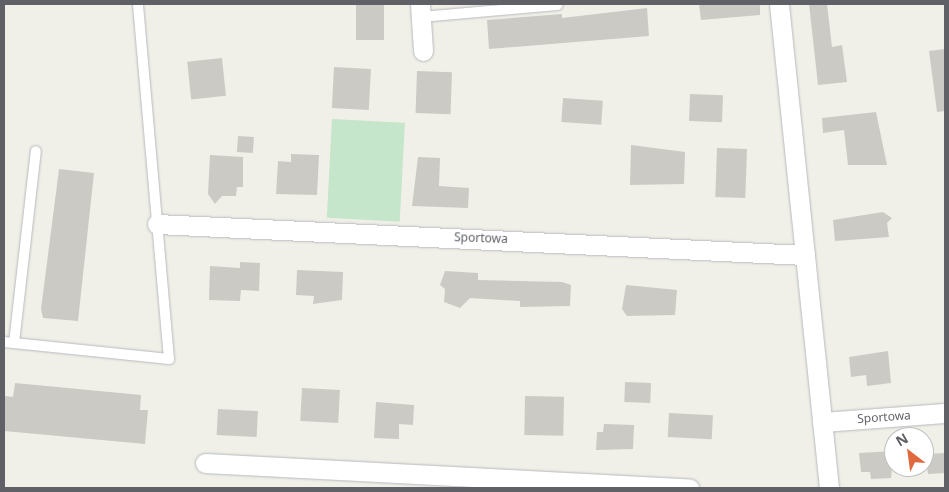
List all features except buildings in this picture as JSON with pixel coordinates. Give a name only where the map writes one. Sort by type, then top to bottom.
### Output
[{"type":"street","points":[[779,4],[829,488]]},
{"type":"street","points":[[420,10],[423,52]]},
{"type":"street","name":"Sportowa","points":[[157,224],[805,255]]},
{"type":"street","name":"Sportowa","points":[[822,422],[945,413]]},
{"type":"street","points":[[205,464],[689,488]]},
{"type":"lane","points":[[36,151],[9,342],[169,359],[138,4]]},
{"type":"lane","points":[[420,10],[557,5]]},
{"type":"green space","points":[[332,119],[405,123],[400,222],[327,218]]}]
